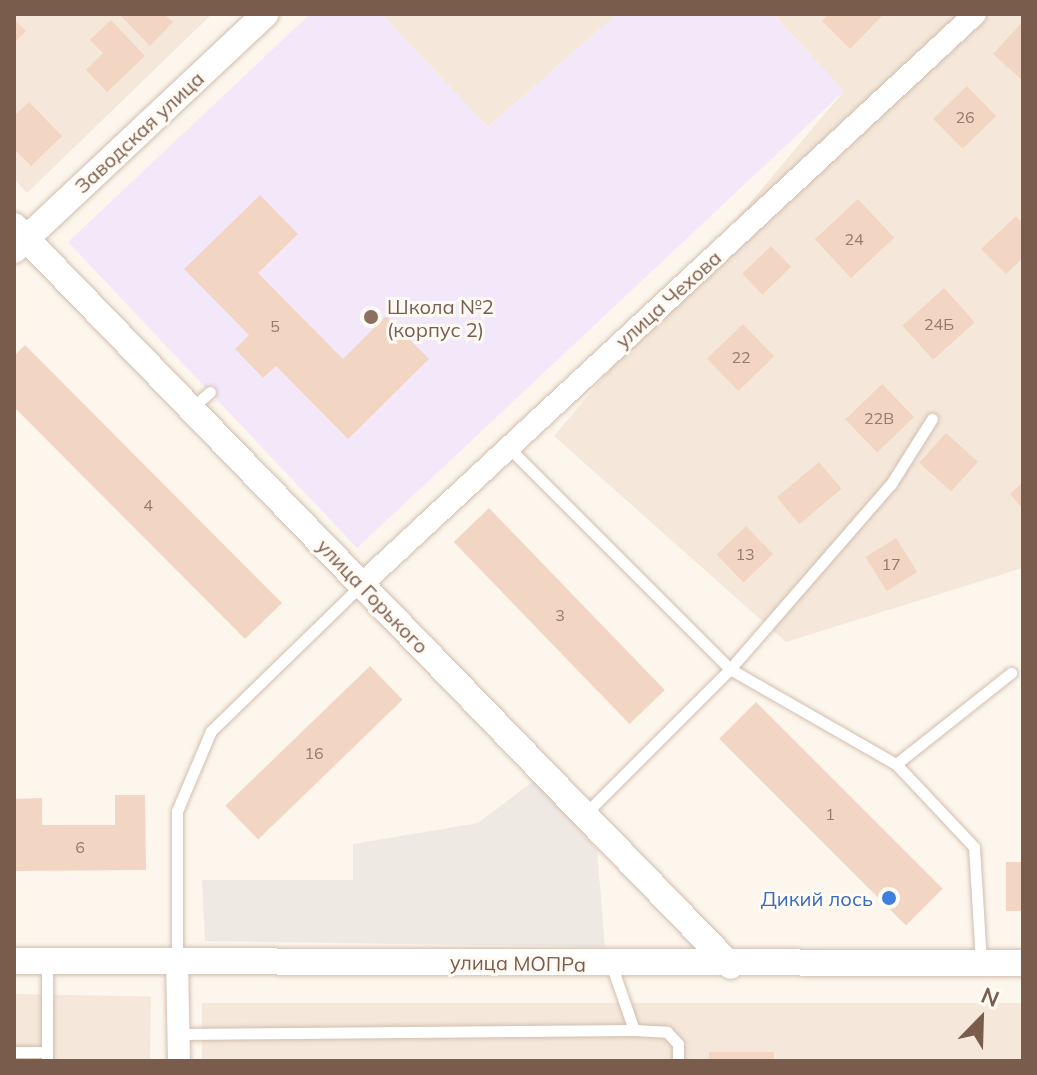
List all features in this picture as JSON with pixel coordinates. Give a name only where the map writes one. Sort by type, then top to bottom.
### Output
[{"type":"street","name":"Заводская улица","points":[[18,238],[265,14]]},
{"type":"street","name":"улица Чехова","points":[[362,584],[507,445],[975,14]]},
{"type":"street","name":"улица Горького","points":[[18,238],[201,400],[362,584],[731,966]]},
{"type":"street","name":"улица МОПРа","points":[[14,961],[177,958],[731,966],[1023,963]]},
{"type":"street","points":[[177,958],[179,1061]]},
{"type":"lane","points":[[585,814],[730,669],[891,484],[932,419]]},
{"type":"lane","points":[[507,445],[730,669],[896,764],[974,847],[981,963]]},
{"type":"lane","points":[[177,958],[177,811],[211,731],[362,584]]},
{"type":"lane","points":[[896,764],[1011,673]]},
{"type":"lane","points":[[14,1052],[46,1056],[47,961]]},
{"type":"lane","points":[[611,964],[634,1030]]},
{"type":"lane","points":[[180,1034],[634,1030],[667,1032],[678,1044],[678,1061]]},
{"type":"shaded area","points":[[14,14],[212,14],[27,193],[14,179]]},
{"type":"shaded area","name":"Школа №2 (корпус 2)","points":[[310,14],[381,14],[488,127],[617,14],[773,14],[844,91],[357,548],[68,242]]},
{"type":"shaded area","points":[[381,14],[617,14],[488,127]]},
{"type":"shaded area","points":[[773,14],[1023,14],[1023,568],[786,642],[554,436],[844,91]]},
{"type":"shaded area","points":[[535,780],[597,850],[605,947],[205,941],[202,880],[353,880],[353,844],[478,823]]},
{"type":"shaded area","points":[[14,994],[151,996],[150,1061],[14,1061]]},
{"type":"shaded area","points":[[202,1003],[1023,1003],[1023,1061],[202,1061]]},
{"type":"building","points":[[119,14],[164,14],[173,22],[150,46]]},
{"type":"building","points":[[828,14],[884,14],[850,49],[822,21]]},
{"type":"building","points":[[14,19],[26,31],[14,43]]},
{"type":"building","points":[[111,20],[145,56],[107,92],[86,70],[103,53],[90,40]]},
{"type":"building","points":[[1023,21],[1023,81],[993,54]]},
{"type":"building","points":[[967,86],[996,116],[962,149],[933,119]]},
{"type":"building","points":[[29,102],[62,136],[31,166],[14,149],[14,116]]},
{"type":"building","points":[[260,195],[298,234],[258,273],[343,359],[386,316],[429,359],[348,439],[276,366],[263,378],[235,349],[249,335],[184,269]]},
{"type":"building","points":[[858,199],[894,238],[851,278],[815,239]]},
{"type":"building","points":[[1016,216],[1023,224],[1023,258],[1006,274],[981,249]]},
{"type":"building","points":[[771,246],[791,267],[762,295],[742,274]]},
{"type":"building","points":[[944,288],[975,322],[933,360],[902,325]]},
{"type":"building","points":[[743,324],[774,356],[738,391],[707,359]]},
{"type":"building","points":[[25,345],[282,603],[245,639],[14,407],[14,356]]},
{"type":"building","points":[[882,384],[914,417],[877,453],[845,419]]},
{"type":"building","points":[[946,433],[978,462],[951,491],[919,463]]},
{"type":"building","points":[[819,462],[841,489],[799,524],[777,497]]},
{"type":"building","points":[[1023,482],[1023,509],[1010,494]]},
{"type":"building","points":[[489,508],[665,690],[630,724],[454,542]]},
{"type":"building","points":[[746,526],[773,554],[744,583],[717,554]]},
{"type":"building","points":[[896,538],[917,572],[887,591],[865,557]]},
{"type":"building","points":[[370,666],[403,700],[258,839],[225,806]]},
{"type":"building","points":[[756,702],[943,889],[906,925],[719,739]]},
{"type":"building","points":[[115,795],[145,795],[146,870],[14,871],[14,799],[42,798],[42,825],[115,825]]},
{"type":"building","points":[[1006,862],[1023,862],[1023,911],[1006,911]]},
{"type":"building","points":[[709,1052],[774,1052],[774,1061],[709,1061]]},
{"type":"place","name":"Школа №2 (корпус 2)","points":[[371,317]]},
{"type":"place","name":"Дикий лось","points":[[889,898]]}]
